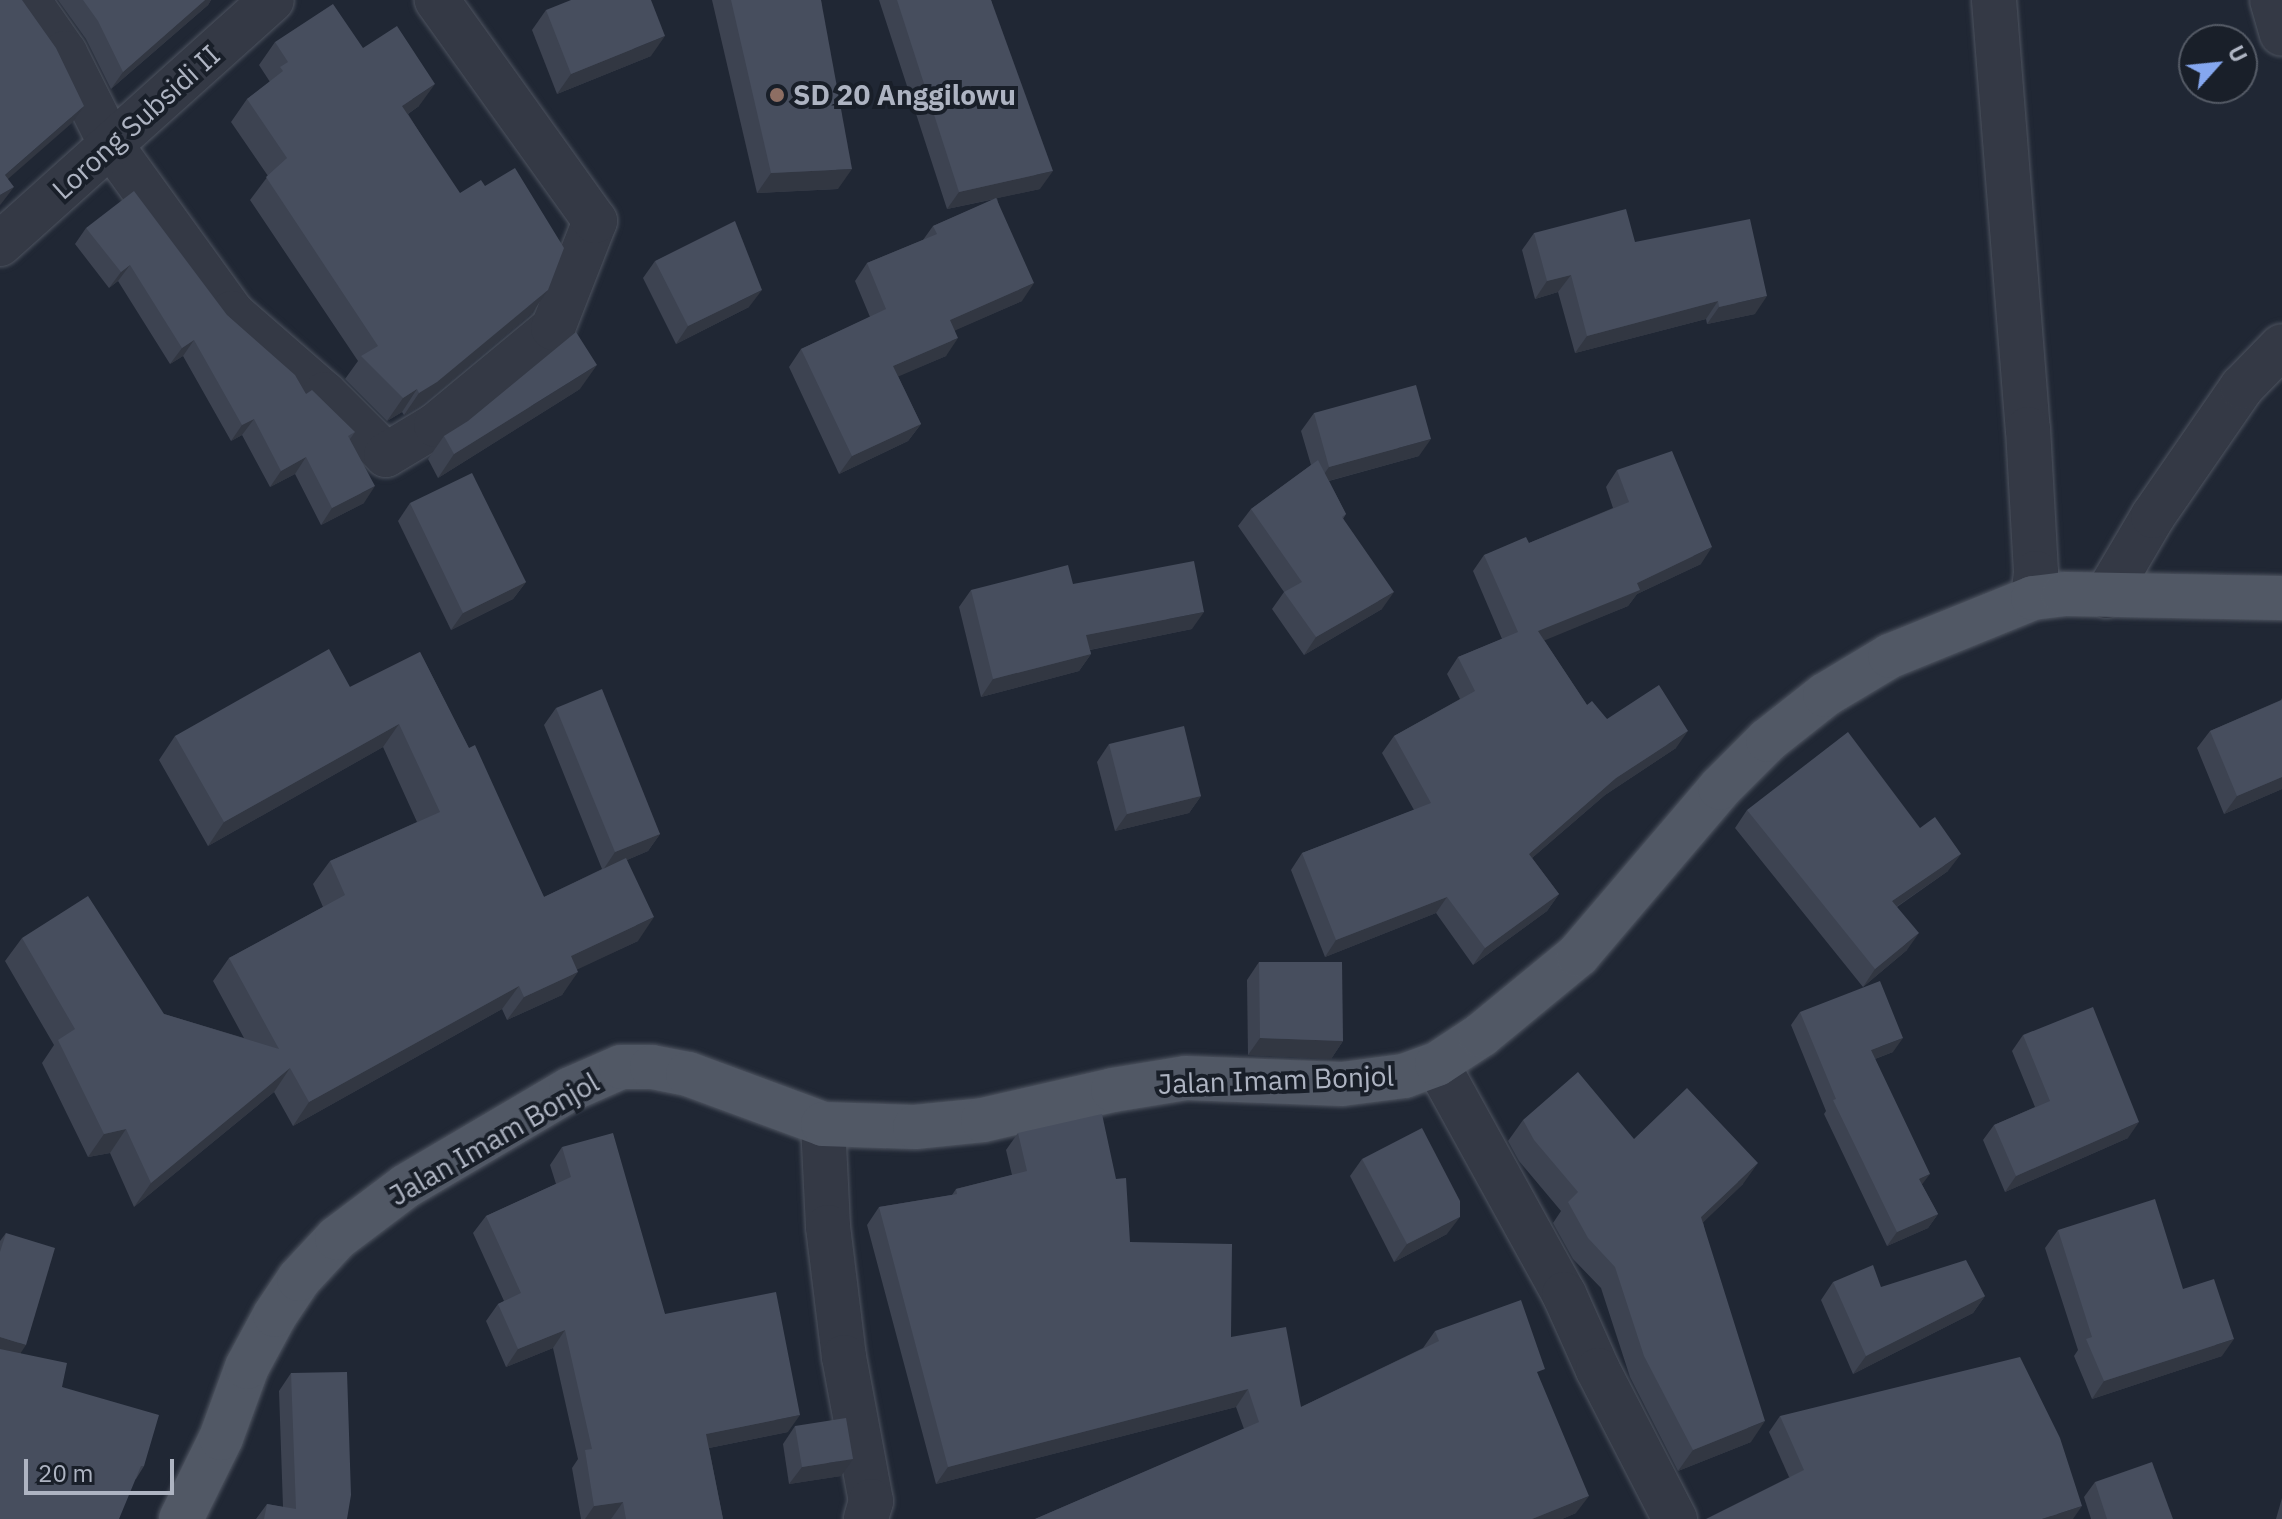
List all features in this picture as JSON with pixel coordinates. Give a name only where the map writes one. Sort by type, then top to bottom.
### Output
[{"type":"main road","name":"Jalan Imam Bonjol","points":[[181,1519],[221,1438],[247,1367],[275,1315],[299,1279],[337,1238],[418,1179],[571,1089],[621,1067],[652,1067],[688,1074],[823,1124],[915,1127],[983,1120],[1113,1090],[1186,1078],[1342,1084],[1404,1076],[1437,1064],[1509,1013],[1578,955],[1720,788],[1768,740],[1825,695],[1890,656],[2033,598],[2064,594],[2282,598]]},
{"type":"street","points":[[28,0],[65,53],[111,145],[232,313],[325,394],[386,455],[436,425],[553,328],[595,221],[437,0]]},
{"type":"street","name":"Lorong Subsidi II","points":[[0,244],[272,0]]},
{"type":"street","points":[[1994,0],[2028,429],[2036,573],[2033,598]]},
{"type":"street","points":[[2272,0],[2282,34]]},
{"type":"street","points":[[2106,596],[2153,516],[2242,387],[2282,346]]},
{"type":"street","points":[[1437,1064],[1564,1294],[1605,1384],[1675,1519]]},
{"type":"street","points":[[823,1124],[828,1227],[844,1357],[871,1501],[866,1519]]},
{"type":"building","points":[[0,0],[22,0],[56,48],[84,106],[5,175],[14,187],[0,195]]},
{"type":"building","points":[[83,0],[205,0],[123,72],[98,21]]},
{"type":"building","points":[[571,0],[651,0],[665,36],[571,74],[546,10]]},
{"type":"building","name":"SD 20 Anggilowu","points":[[731,0],[821,0],[852,169],[771,173]]},
{"type":"building","points":[[897,0],[991,0],[1053,171],[959,192]]},
{"type":"building","points":[[333,4],[363,48],[397,26],[435,84],[402,106],[460,193],[481,180],[485,186],[515,168],[564,248],[548,290],[437,382],[403,398],[361,356],[378,346],[266,177],[287,158],[247,99],[283,71],[280,67],[288,62],[275,42]]},
{"type":"building","points":[[134,191],[227,315],[295,375],[306,394],[312,390],[355,432],[348,436],[375,486],[332,508],[306,457],[281,471],[254,419],[242,425],[194,340],[182,348],[130,265],[121,272],[86,228]]},
{"type":"building","points":[[996,198],[1034,283],[950,320],[958,338],[893,366],[921,424],[852,456],[801,349],[886,309],[867,263],[937,234],[933,226]]},
{"type":"building","points":[[1626,209],[1635,242],[1750,219],[1767,296],[1719,307],[1718,301],[1587,336],[1571,275],[1547,281],[1534,233]]},
{"type":"building","points":[[735,221],[762,290],[688,326],[655,261]]},
{"type":"building","points":[[576,332],[597,365],[454,454],[444,436],[468,421]]},
{"type":"building","points":[[1416,385],[1431,439],[1329,467],[1314,413]]},
{"type":"building","points":[[1672,451],[1712,547],[1637,583],[1640,590],[1538,631],[1587,705],[1592,701],[1607,719],[1659,685],[1688,731],[1616,778],[1529,854],[1559,894],[1485,948],[1447,897],[1336,940],[1302,853],[1431,803],[1394,736],[1475,691],[1458,657],[1518,632],[1484,555],[1526,537],[1529,543],[1629,502],[1617,470]]},
{"type":"building","points":[[1318,460],[1346,514],[1342,517],[1394,592],[1316,637],[1284,592],[1302,582],[1251,509]]},
{"type":"building","points":[[472,473],[526,582],[463,613],[410,503]]},
{"type":"building","points":[[1194,561],[1204,612],[1086,635],[1091,654],[993,679],[971,590],[1068,565],[1073,584]]},
{"type":"building","points":[[329,649],[350,687],[420,652],[469,748],[475,745],[544,897],[626,858],[654,917],[571,956],[578,972],[524,997],[519,986],[309,1102],[290,1068],[151,1183],[126,1129],[104,1134],[58,1040],[75,1029],[22,938],[88,896],[164,1014],[279,1049],[229,958],[345,895],[330,861],[440,812],[399,724],[224,822],[175,736]]},
{"type":"building","points":[[602,689],[660,834],[615,852],[556,708]]},
{"type":"building","points":[[2282,700],[2282,777],[2237,796],[2210,731]]},
{"type":"building","points":[[1184,726],[1201,796],[1127,814],[1109,744]]},
{"type":"building","points":[[1848,732],[1920,828],[1935,817],[1961,854],[1892,901],[1919,933],[1875,969],[1747,810]]},
{"type":"building","points":[[1259,962],[1342,962],[1343,1041],[1260,1038]]},
{"type":"building","points":[[1880,981],[1903,1038],[1871,1050],[1930,1174],[1919,1179],[1938,1214],[1897,1232],[1833,1100],[1836,1099],[1800,1012]]},
{"type":"building","points":[[2093,1007],[2139,1122],[2016,1176],[1994,1125],[2050,1101],[2023,1035]]},
{"type":"building","points":[[1578,1072],[1634,1139],[1687,1088],[1758,1163],[1701,1217],[1765,1421],[1693,1450],[1644,1356],[1615,1267],[1588,1238],[1568,1202],[1578,1192],[1534,1140],[1523,1120]]},
{"type":"building","points":[[1102,1114],[1116,1179],[1126,1178],[1130,1242],[1232,1244],[1231,1337],[1286,1327],[1301,1407],[1439,1341],[1435,1331],[1521,1300],[1545,1369],[1537,1372],[1589,1496],[1532,1519],[1035,1519],[1259,1422],[1248,1389],[948,1467],[879,1207],[957,1194],[956,1189],[1027,1171],[1018,1133]]},
{"type":"building","points":[[1422,1128],[1460,1201],[1460,1217],[1407,1244],[1362,1159]]},
{"type":"building","points":[[613,1133],[665,1314],[776,1292],[800,1415],[706,1434],[723,1519],[626,1519],[623,1502],[594,1506],[585,1450],[592,1449],[565,1330],[518,1349],[498,1304],[521,1293],[486,1216],[571,1177],[562,1147]]},
{"type":"building","points":[[2155,1199],[2183,1289],[2214,1279],[2234,1339],[2104,1381],[2086,1339],[2092,1337],[2058,1230]]},
{"type":"building","points":[[6,1233],[55,1248],[26,1345],[0,1337],[0,1252]]},
{"type":"building","points":[[1966,1260],[1985,1296],[1866,1356],[1833,1282],[1873,1265],[1881,1287]]},
{"type":"building","points":[[0,1349],[67,1363],[62,1387],[159,1415],[144,1466],[141,1466],[119,1519],[0,1519]]},
{"type":"building","points":[[2020,1357],[2060,1438],[2082,1506],[2042,1519],[1706,1519],[1804,1470],[1780,1416]]},
{"type":"building","points":[[347,1372],[351,1495],[347,1519],[264,1519],[267,1504],[296,1509],[291,1373]]},
{"type":"building","points":[[846,1418],[853,1459],[802,1467],[795,1426]]},
{"type":"building","points":[[2152,1462],[2173,1519],[2107,1519],[2095,1482]]},
{"type":"place","name":"SD 20 Anggilowu","points":[[777,95]]}]
